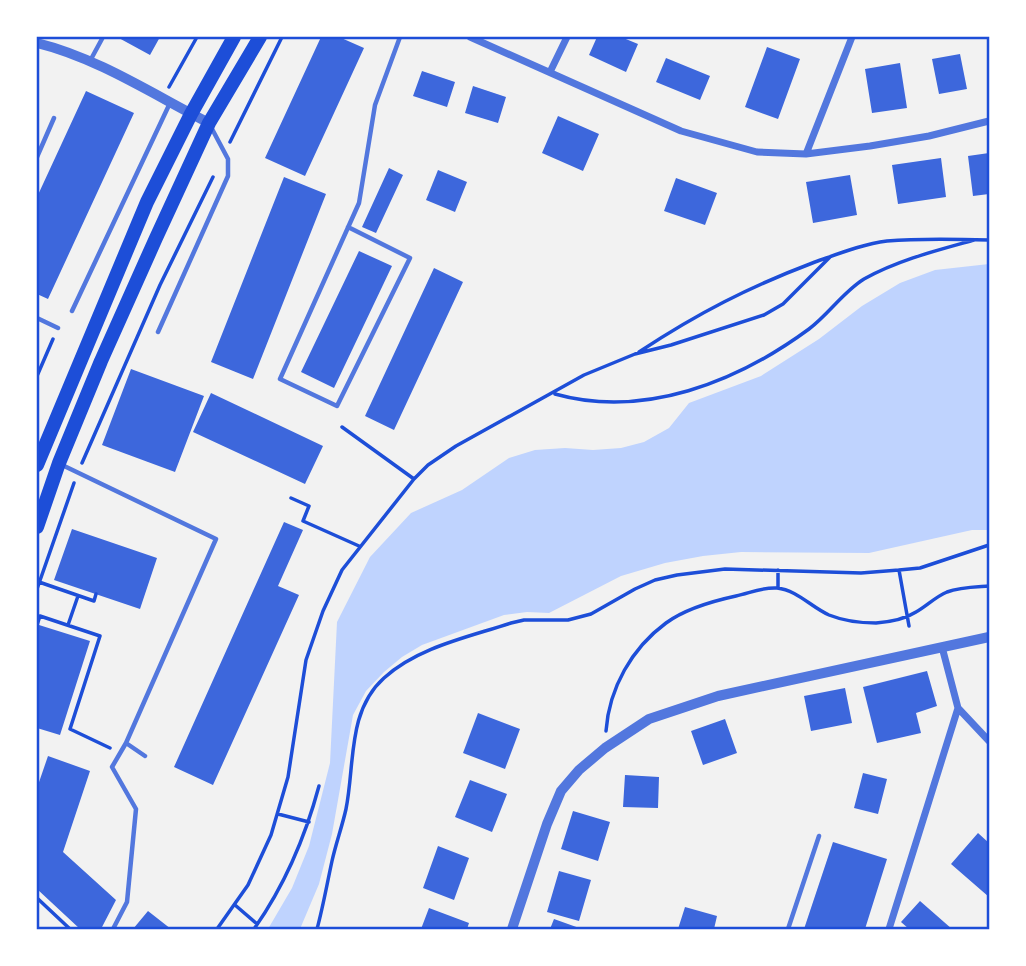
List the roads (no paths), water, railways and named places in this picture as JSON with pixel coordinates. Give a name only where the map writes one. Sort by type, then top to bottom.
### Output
[{"type":"main road","points":[[37,465],[40,447],[148,202],[191,114],[234,37]]},
{"type":"main road","points":[[37,527],[59,463],[101,361],[209,124],[260,37]]},
{"type":"street","points":[[470,37],[681,131],[757,152],[806,154],[929,136],[989,121]]},
{"type":"street","points":[[550,72],[567,37]]},
{"type":"street","points":[[806,154],[852,37]]},
{"type":"street","points":[[37,43],[58,48],[89,62],[209,124]]},
{"type":"street","points":[[512,929],[547,824],[561,791],[579,770],[605,748],[649,719],[718,696],[989,637]]},
{"type":"street","points":[[942,647],[958,708],[989,741]]},
{"type":"street","points":[[889,929],[958,708]]},
{"type":"lane","points":[[89,62],[103,37]]},
{"type":"lane","points":[[348,227],[410,258],[337,405],[280,379],[348,227],[359,203],[375,105],[400,37]]},
{"type":"lane","points":[[72,311],[170,103]]},
{"type":"lane","points":[[37,157],[54,118]]},
{"type":"lane","points":[[158,332],[228,176],[228,159],[209,124]]},
{"type":"lane","points":[[37,318],[58,328]]},
{"type":"lane","points":[[59,463],[216,539],[126,743],[111,767],[136,809],[127,902],[113,929]]},
{"type":"lane","points":[[126,743],[145,756]]},
{"type":"lane","points":[[788,929],[819,836]]},
{"type":"water","points":[[989,264],[989,530],[972,530],[869,553],[741,552],[665,563],[621,576],[549,613],[504,615],[422,645],[384,672],[366,691],[353,715],[332,834],[319,884],[300,929],[268,929],[292,888],[309,846],[330,763],[337,622],[370,557],[411,513],[462,490],[509,458],[535,450],[621,448],[644,442],[669,428],[689,403],[761,376],[900,283],[935,270]]}]
